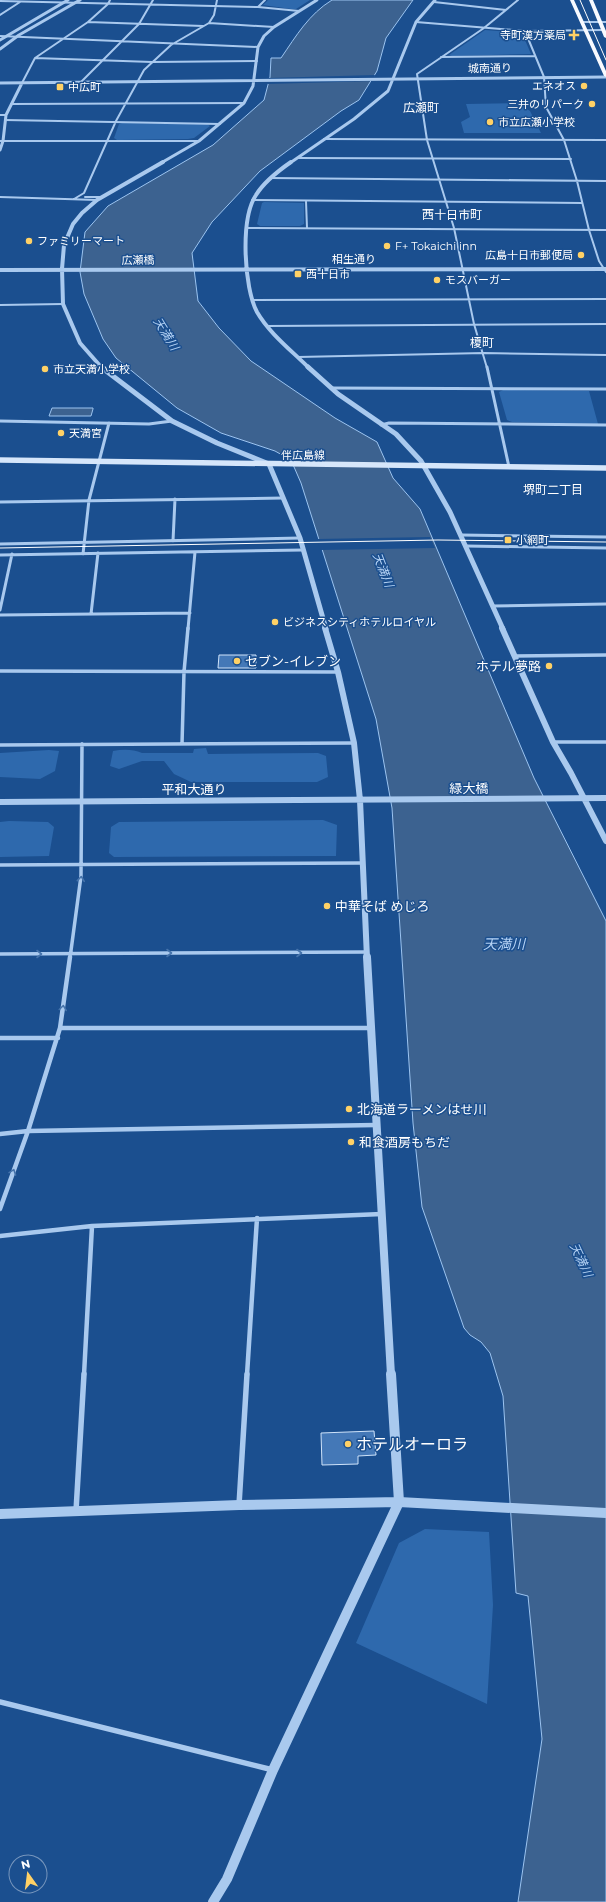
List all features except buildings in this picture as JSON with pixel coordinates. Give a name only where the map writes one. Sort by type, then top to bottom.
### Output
[{"type":"highway","points":[[572,0],[606,76]]},
{"type":"highway","points":[[591,0],[606,37]]},
{"type":"main road","name":"伴広島線","points":[[0,460],[606,468]]},
{"type":"street","points":[[0,15],[23,0]]},
{"type":"street","points":[[0,40],[68,0]]},
{"type":"street","points":[[0,49],[15,38],[80,0]]},
{"type":"street","points":[[0,150],[6,115],[35,58],[88,22],[108,4],[110,0]]},
{"type":"street","points":[[80,83],[101,60],[139,24],[153,0]]},
{"type":"street","points":[[209,23],[214,15],[217,0]]},
{"type":"street","points":[[258,7],[265,0]]},
{"type":"street","points":[[213,1902],[227,1879],[273,1770],[399,1502],[376,1125],[360,800],[354,743],[338,672],[300,538],[269,464],[217,443],[172,421],[128,389],[92,358],[80,343],[63,304],[62,269],[64,245],[69,231],[78,217],[99,199],[200,141],[244,103],[254,81],[258,47],[264,36],[274,27],[317,0]]},
{"type":"street","points":[[509,466],[484,353],[474,324],[468,299],[454,228],[427,140],[417,72],[484,28],[518,0]]},
{"type":"street","points":[[0,1],[62,4],[258,7],[299,11]]},
{"type":"street","points":[[506,10],[435,1],[416,22],[388,91],[374,104],[270,178],[252,200],[248,212],[246,228],[248,268],[253,300],[256,309],[267,326],[330,388],[409,446],[430,474],[461,535],[554,742],[606,842]]},
{"type":"street","points":[[88,22],[203,26]]},
{"type":"street","points":[[416,22],[525,31],[603,30]]},
{"type":"street","points":[[582,22],[606,22]]},
{"type":"street","points":[[74,198],[84,193],[116,121],[127,103],[136,82],[144,70],[171,45],[209,23],[274,27]]},
{"type":"street","points":[[525,31],[544,77],[546,107],[564,140],[577,181],[598,261],[605,270]]},
{"type":"street","points":[[0,36],[15,38],[171,45],[258,47]]},
{"type":"street","points":[[440,57],[535,56]]},
{"type":"street","points":[[35,58],[152,62],[257,61]]},
{"type":"street","name":"城南通り","points":[[0,83],[606,76]]},
{"type":"street","points":[[11,104],[244,103]]},
{"type":"street","points":[[0,115],[6,115]]},
{"type":"street","points":[[5,120],[220,124]]},
{"type":"street","points":[[324,139],[606,140]]},
{"type":"street","points":[[2,141],[200,141]]},
{"type":"street","points":[[297,158],[570,159]]},
{"type":"street","points":[[270,178],[606,181]]},
{"type":"street","points":[[84,193],[99,199]]},
{"type":"street","points":[[74,198],[92,196]]},
{"type":"street","points":[[0,197],[99,199]]},
{"type":"street","points":[[252,200],[582,203]]},
{"type":"street","points":[[306,201],[307,228]]},
{"type":"street","points":[[246,228],[606,230]]},
{"type":"street","name":"広瀬橋","points":[[0,270],[197,268]]},
{"type":"street","name":"相生通り","points":[[197,268],[461,268],[605,270]]},
{"type":"street","points":[[253,300],[606,299]]},
{"type":"street","points":[[0,305],[63,304]]},
{"type":"street","points":[[267,326],[606,324]]},
{"type":"street","points":[[298,357],[484,353],[606,355]]},
{"type":"street","points":[[330,388],[606,389]]},
{"type":"street","points":[[0,421],[149,424],[172,421]]},
{"type":"street","points":[[82,554],[89,500],[109,423]]},
{"type":"street","points":[[381,425],[389,423],[606,425]]},
{"type":"street","points":[[0,502],[284,498]]},
{"type":"street","points":[[173,541],[175,499]]},
{"type":"street","points":[[461,535],[606,538]]},
{"type":"street","points":[[0,544],[300,538]]},
{"type":"street","points":[[466,546],[606,548]]},
{"type":"street","points":[[0,554],[303,550]]},
{"type":"street","points":[[182,744],[184,672],[195,552]]},
{"type":"street","points":[[91,614],[98,553]]},
{"type":"street","points":[[0,610],[12,554]]},
{"type":"street","points":[[493,606],[606,604]]},
{"type":"street","points":[[0,615],[190,613]]},
{"type":"street","points":[[515,656],[606,655]]},
{"type":"street","points":[[0,671],[338,672]]},
{"type":"street","points":[[554,742],[606,742]]},
{"type":"street","points":[[0,745],[354,743]]},
{"type":"street","points":[[0,1209],[28,1131],[60,1028],[82,876],[82,744]]},
{"type":"street","points":[[583,799],[606,798]]},
{"type":"street","name":"緑大橋","points":[[388,801],[583,799]]},
{"type":"street","name":"平和大通り","points":[[0,802],[388,801]]},
{"type":"street","points":[[0,865],[362,863]]},
{"type":"street","points":[[0,954],[367,952]]},
{"type":"street","points":[[60,1028],[371,1028]]},
{"type":"street","points":[[0,1038],[58,1038]]},
{"type":"street","points":[[0,1134],[28,1131],[376,1125]]},
{"type":"street","points":[[0,1236],[92,1226],[382,1214]]},
{"type":"street","points":[[239,1505],[257,1218]]},
{"type":"street","points":[[76,1511],[92,1226]]},
{"type":"street","points":[[0,1514],[239,1505],[399,1502],[606,1513]]},
{"type":"street","points":[[0,1702],[273,1770]]},
{"type":"shaded area","points":[[268,0],[310,0],[296,9],[291,9],[263,5]]},
{"type":"shaded area","points":[[485,30],[522,33],[531,54],[449,55]]},
{"type":"shaded area","points":[[522,103],[525,108],[530,111],[541,133],[464,133],[461,122],[470,117],[466,104]]},
{"type":"shaded area","points":[[119,124],[207,124],[210,126],[194,138],[188,139],[117,140],[114,138]]},
{"type":"shaded area","points":[[262,203],[304,203],[304,224],[300,226],[260,226],[257,224]]},
{"type":"shaded area","points":[[503,390],[589,391],[598,424],[512,422],[507,420],[499,392]]},
{"type":"shaded area","points":[[206,748],[208,754],[318,753],[326,756],[328,777],[317,782],[191,782],[174,774],[164,761],[142,761],[119,769],[110,766],[113,751],[128,750],[142,753],[193,753],[194,749]]},
{"type":"shaded area","points":[[49,750],[59,751],[55,771],[40,779],[0,777],[0,753]]},
{"type":"shaded area","points":[[323,820],[337,825],[336,856],[114,857],[109,853],[111,827],[119,822]]},
{"type":"shaded area","points":[[0,822],[48,822],[54,827],[49,856],[0,857]]},
{"type":"shaded area","points":[[425,1529],[489,1532],[493,1605],[487,1704],[356,1643],[399,1543]]},
{"type":"water","name":"天満川","points":[[332,0],[413,0],[386,38],[377,71],[359,100],[341,111],[260,171],[212,222],[192,253],[198,301],[219,328],[251,361],[335,418],[377,442],[393,478],[420,509],[534,778],[606,921],[606,1902],[518,1902],[542,1739],[528,1596],[516,1593],[503,1396],[490,1353],[481,1342],[470,1335],[464,1328],[422,1207],[413,1123],[392,808],[376,719],[301,483],[291,460],[275,451],[221,433],[177,408],[116,358],[103,339],[84,294],[80,272],[85,232],[108,206],[213,145],[264,100],[270,77],[271,58],[281,58],[316,12]]},
{"type":"water","points":[[52,408],[93,409],[91,416],[49,416]]},
{"type":"pier","points":[[375,75],[373,81],[267,84],[269,78]]},
{"type":"pier","points":[[430,537],[435,548],[320,550],[317,539]]},
{"type":"tram line","points":[[580,0],[606,60]]},
{"type":"tram line","points":[[0,548],[438,540],[606,542]]},
{"type":"place","name":"寺町漢方薬局","points":[[574,35]]},
{"type":"place","name":"エネオス","points":[[584,86]]},
{"type":"place","name":"中広町","points":[[60,87]]},
{"type":"place","name":"三井のリパーク","points":[[592,104]]},
{"type":"place","name":"市立広瀬小学校","points":[[490,122]]},
{"type":"place","name":"ファミリーマート","points":[[29,241]]},
{"type":"place","name":"F+ Tokaichi inn","points":[[387,246]]},
{"type":"place","name":"広島十日市郵便局","points":[[581,255]]},
{"type":"place","name":"西十日市","points":[[298,274]]},
{"type":"place","name":"モスバーガー","points":[[437,280]]},
{"type":"place","name":"市立天満小学校","points":[[45,369]]},
{"type":"place","name":"天満宮","points":[[61,433]]},
{"type":"place","name":"小網町","points":[[508,540]]},
{"type":"place","name":"ビジネスシティホテルロイヤル","points":[[275,622]]},
{"type":"place","name":"セブン-イレブン","points":[[237,661]]},
{"type":"place","name":"ホテル夢路","points":[[549,666]]},
{"type":"place","name":"中華そば めじろ","points":[[327,906]]},
{"type":"place","name":"北海道ラーメンはせ川","points":[[349,1109]]},
{"type":"place","name":"和食酒房もちだ","points":[[351,1142]]},
{"type":"place","name":"ホテルオーロラ","points":[[348,1444]]},
{"type":"district","name":"広瀬町","points":[[421,108]]},
{"type":"district","name":"西十日市町","points":[[452,215]]},
{"type":"district","name":"榎町","points":[[482,343]]},
{"type":"district","name":"堺町二丁目","points":[[553,490]]}]
